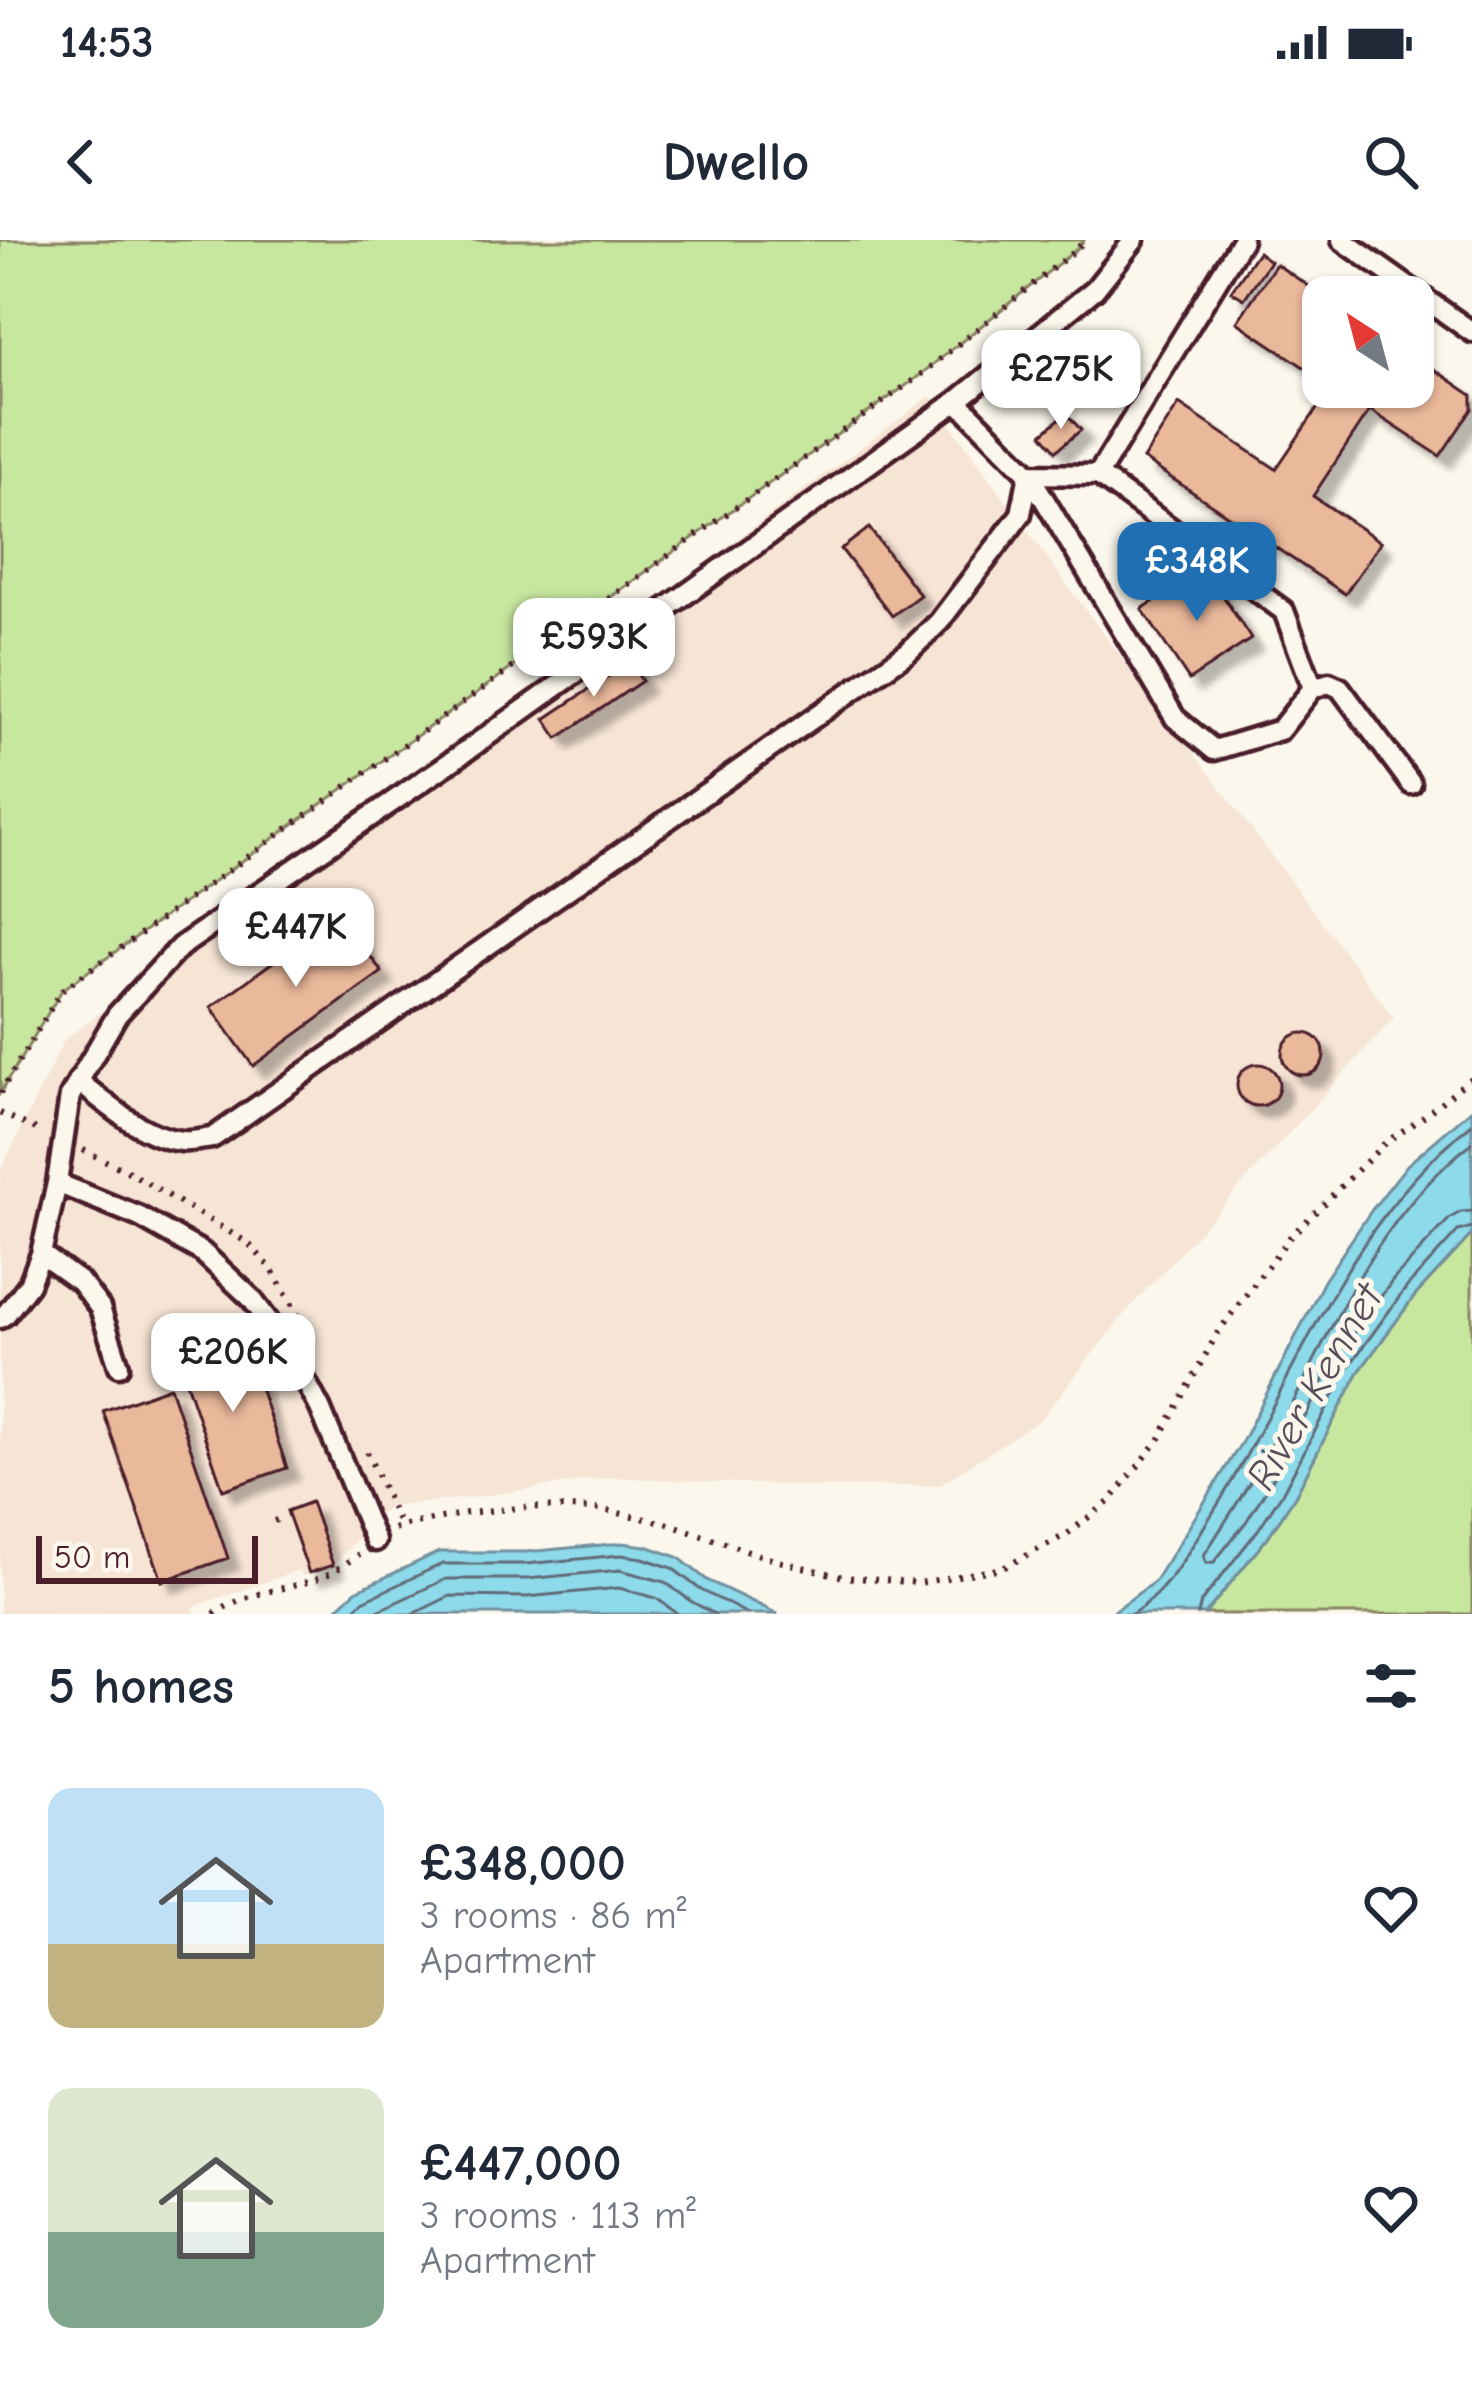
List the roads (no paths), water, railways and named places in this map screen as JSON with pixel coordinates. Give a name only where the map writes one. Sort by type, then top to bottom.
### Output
[{"type":"lane","points":[[0,1318],[29,1284],[41,1254],[70,1096],[117,1015],[180,947],[452,761],[957,401],[1095,290],[1134,240]]},
{"type":"lane","points":[[1098,475],[1243,240]]},
{"type":"lane","points":[[1342,240],[1472,332]]},
{"type":"lane","points":[[957,401],[1029,474],[1175,718],[1214,750],[1280,730],[1313,688],[1329,683],[1340,688],[1411,784]]},
{"type":"lane","points":[[1029,474],[1098,475],[1284,611],[1313,688]]},
{"type":"lane","points":[[78,1081],[111,1108],[160,1137],[185,1142],[212,1138],[908,652],[940,622],[1021,514],[1029,474]]},
{"type":"lane","points":[[57,1183],[140,1217],[202,1252],[251,1298],[287,1346],[320,1408],[375,1541]]},
{"type":"lane","points":[[41,1254],[80,1282],[100,1308],[119,1366]]},
{"type":"water","name":"River Kennet","points":[[1472,1109],[1472,1234],[1414,1297],[1358,1373],[1295,1496],[1268,1537],[1205,1614],[1110,1614],[1154,1582],[1243,1440],[1324,1281],[1371,1211],[1407,1165]]},
{"type":"water","points":[[622,1543],[678,1557],[707,1580],[778,1614],[324,1614],[356,1591],[439,1552],[526,1552]]}]
